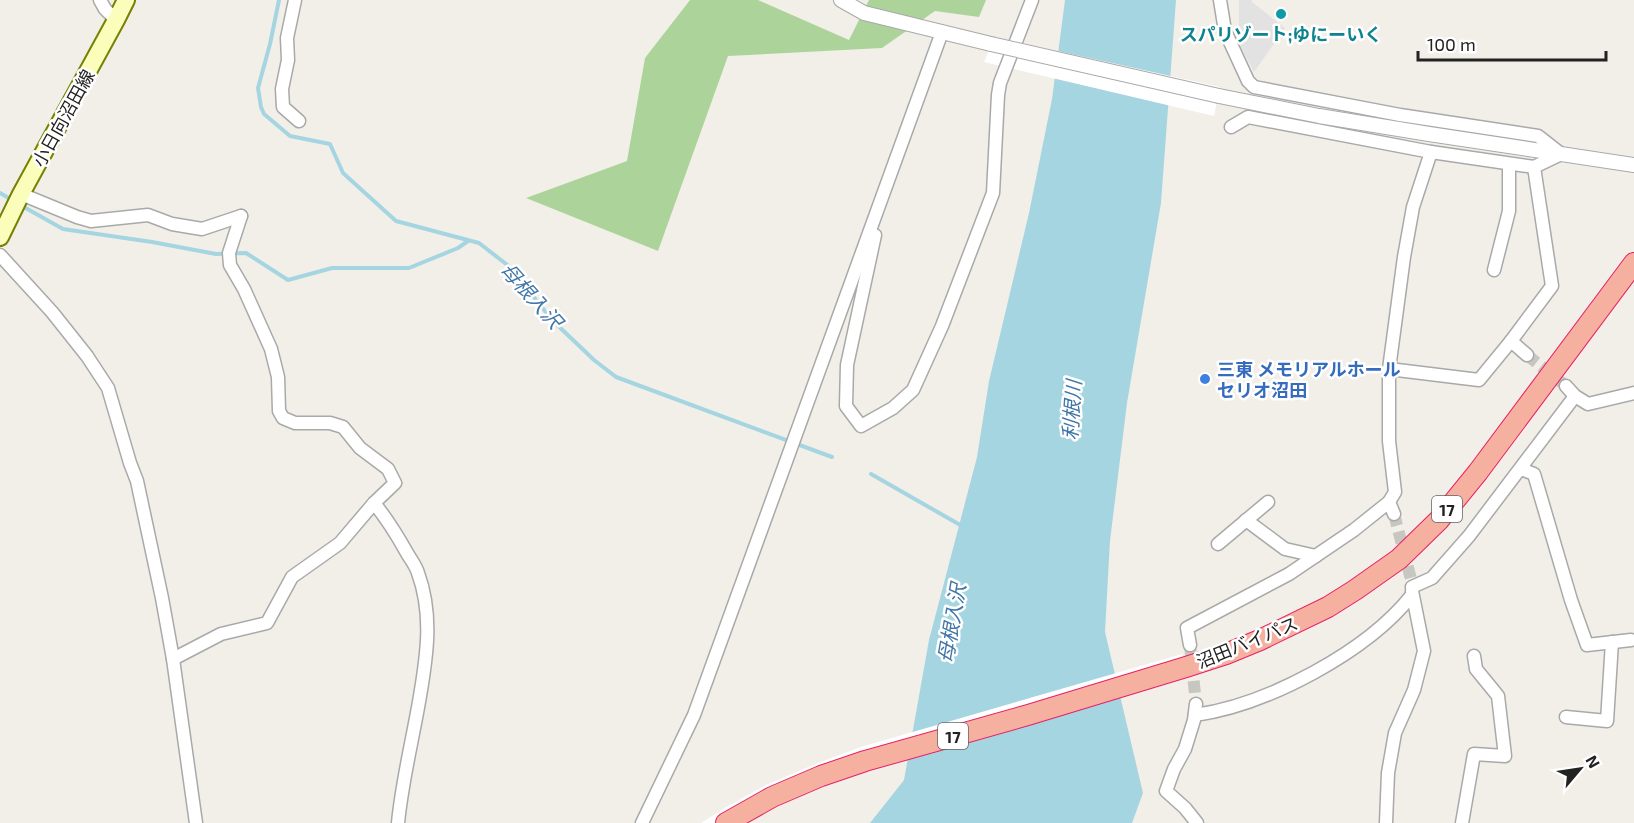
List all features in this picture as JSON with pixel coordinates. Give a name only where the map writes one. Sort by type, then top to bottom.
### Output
[{"type":"highway","name":"沼田バイパス","points":[[726,823],[798,785],[865,761],[1028,715],[1226,654],[1319,611],[1355,590],[1399,559],[1439,520],[1478,472],[1634,263]]},
{"type":"main road","name":"小日向沼田線","points":[[0,237],[126,0]]},
{"type":"street","points":[[100,0],[116,20]]},
{"type":"street","points":[[295,0],[287,39],[288,60],[282,89],[283,107],[299,121]]},
{"type":"street","points":[[841,0],[864,13],[1219,96],[1319,116],[1634,165]]},
{"type":"street","points":[[882,200],[847,365],[846,406],[861,426],[893,408],[913,390],[942,326],[993,193],[1000,83],[1032,0]]},
{"type":"street","points":[[1220,0],[1225,31],[1248,81],[1254,88],[1400,116],[1538,136],[1561,153]]},
{"type":"street","points":[[642,823],[694,715],[942,32]]},
{"type":"street","points":[[1231,127],[1249,113],[1431,152],[1534,167],[1561,153]]},
{"type":"street","points":[[1190,645],[1187,628],[1289,574],[1389,502],[1395,492],[1389,441],[1389,369],[1413,207],[1431,152]]},
{"type":"street","points":[[1494,270],[1509,211],[1509,164]]},
{"type":"street","points":[[1389,369],[1479,380],[1552,286],[1534,167]]},
{"type":"street","points":[[21,194],[77,217],[91,220],[148,215],[172,224],[202,229],[241,216],[229,253],[230,265],[244,289],[271,349],[278,377],[279,411],[283,418],[295,423],[330,423],[343,427],[360,448],[388,469],[395,483],[374,503],[340,543],[292,577],[267,622],[221,634],[173,659]]},
{"type":"street","points":[[0,255],[52,312],[87,356],[108,388],[137,481],[162,598],[196,823]]},
{"type":"street","points":[[1511,341],[1527,355]]},
{"type":"street","points":[[1566,386],[1575,396],[1588,404],[1634,393]]},
{"type":"street","points":[[1197,823],[1185,808],[1166,792],[1174,769],[1185,749],[1196,710],[1213,712],[1277,692],[1361,642],[1399,612],[1412,589],[1432,578],[1468,536],[1575,396]]},
{"type":"street","points":[[1521,469],[1533,474],[1570,600],[1587,645],[1631,640]]},
{"type":"street","points":[[1218,544],[1268,502]]},
{"type":"street","points":[[1389,502],[1395,514]]},
{"type":"street","points":[[374,503],[391,524],[418,572],[426,601],[429,630],[398,823]]},
{"type":"street","points":[[1246,520],[1285,549],[1316,556]]},
{"type":"street","points":[[1386,823],[1388,773],[1395,733],[1414,690],[1424,651],[1412,589]]},
{"type":"street","points":[[1566,717],[1607,721],[1612,642]]},
{"type":"street","points":[[1462,823],[1474,754],[1505,756],[1498,696],[1476,669],[1474,656]]},
{"type":"green space","points":[[690,0],[758,0],[849,40],[869,0],[986,0],[979,17],[935,11],[882,48],[728,56],[658,251],[526,198],[627,161],[645,58]]},
{"type":"shaded area","points":[[1239,0],[1252,0],[1285,28],[1254,72],[1239,43]]},
{"type":"water","name":"利根川","points":[[1065,0],[1176,0],[1161,203],[1127,403],[1110,541],[1105,632],[1143,793],[1132,823],[870,823],[904,780],[929,640],[977,457],[989,381],[1029,213],[1052,99]]},
{"type":"pier","points":[[995,37],[1220,87],[1214,116],[984,62]]},
{"type":"pier","points":[[1182,654],[1188,676],[886,764],[810,790],[744,823],[701,823],[764,786],[861,747]]},
{"type":"waterway","name":"母根入沢","points":[[279,0],[258,88],[264,114],[290,136],[330,144],[343,173],[396,221],[479,243],[510,267],[552,320],[594,360],[616,377],[832,457]]},
{"type":"waterway","points":[[0,193],[12,200]]},
{"type":"waterway","points":[[22,206],[63,229],[216,254],[246,253],[288,280],[332,268],[409,268],[458,248],[468,241]]},
{"type":"waterway","name":"母根入沢","points":[[871,474],[962,526]]},
{"type":"tunnel","points":[[1527,355],[1566,386]]},
{"type":"tunnel","points":[[1394,514],[1412,583]]},
{"type":"tunnel","points":[[1190,645],[1196,704]]},
{"type":"place","name":"スパリゾート;ゆにーいく","points":[[1281,14]]},
{"type":"place","name":"三東 メモリアルホール セリオ沼田","points":[[1205,379]]}]
